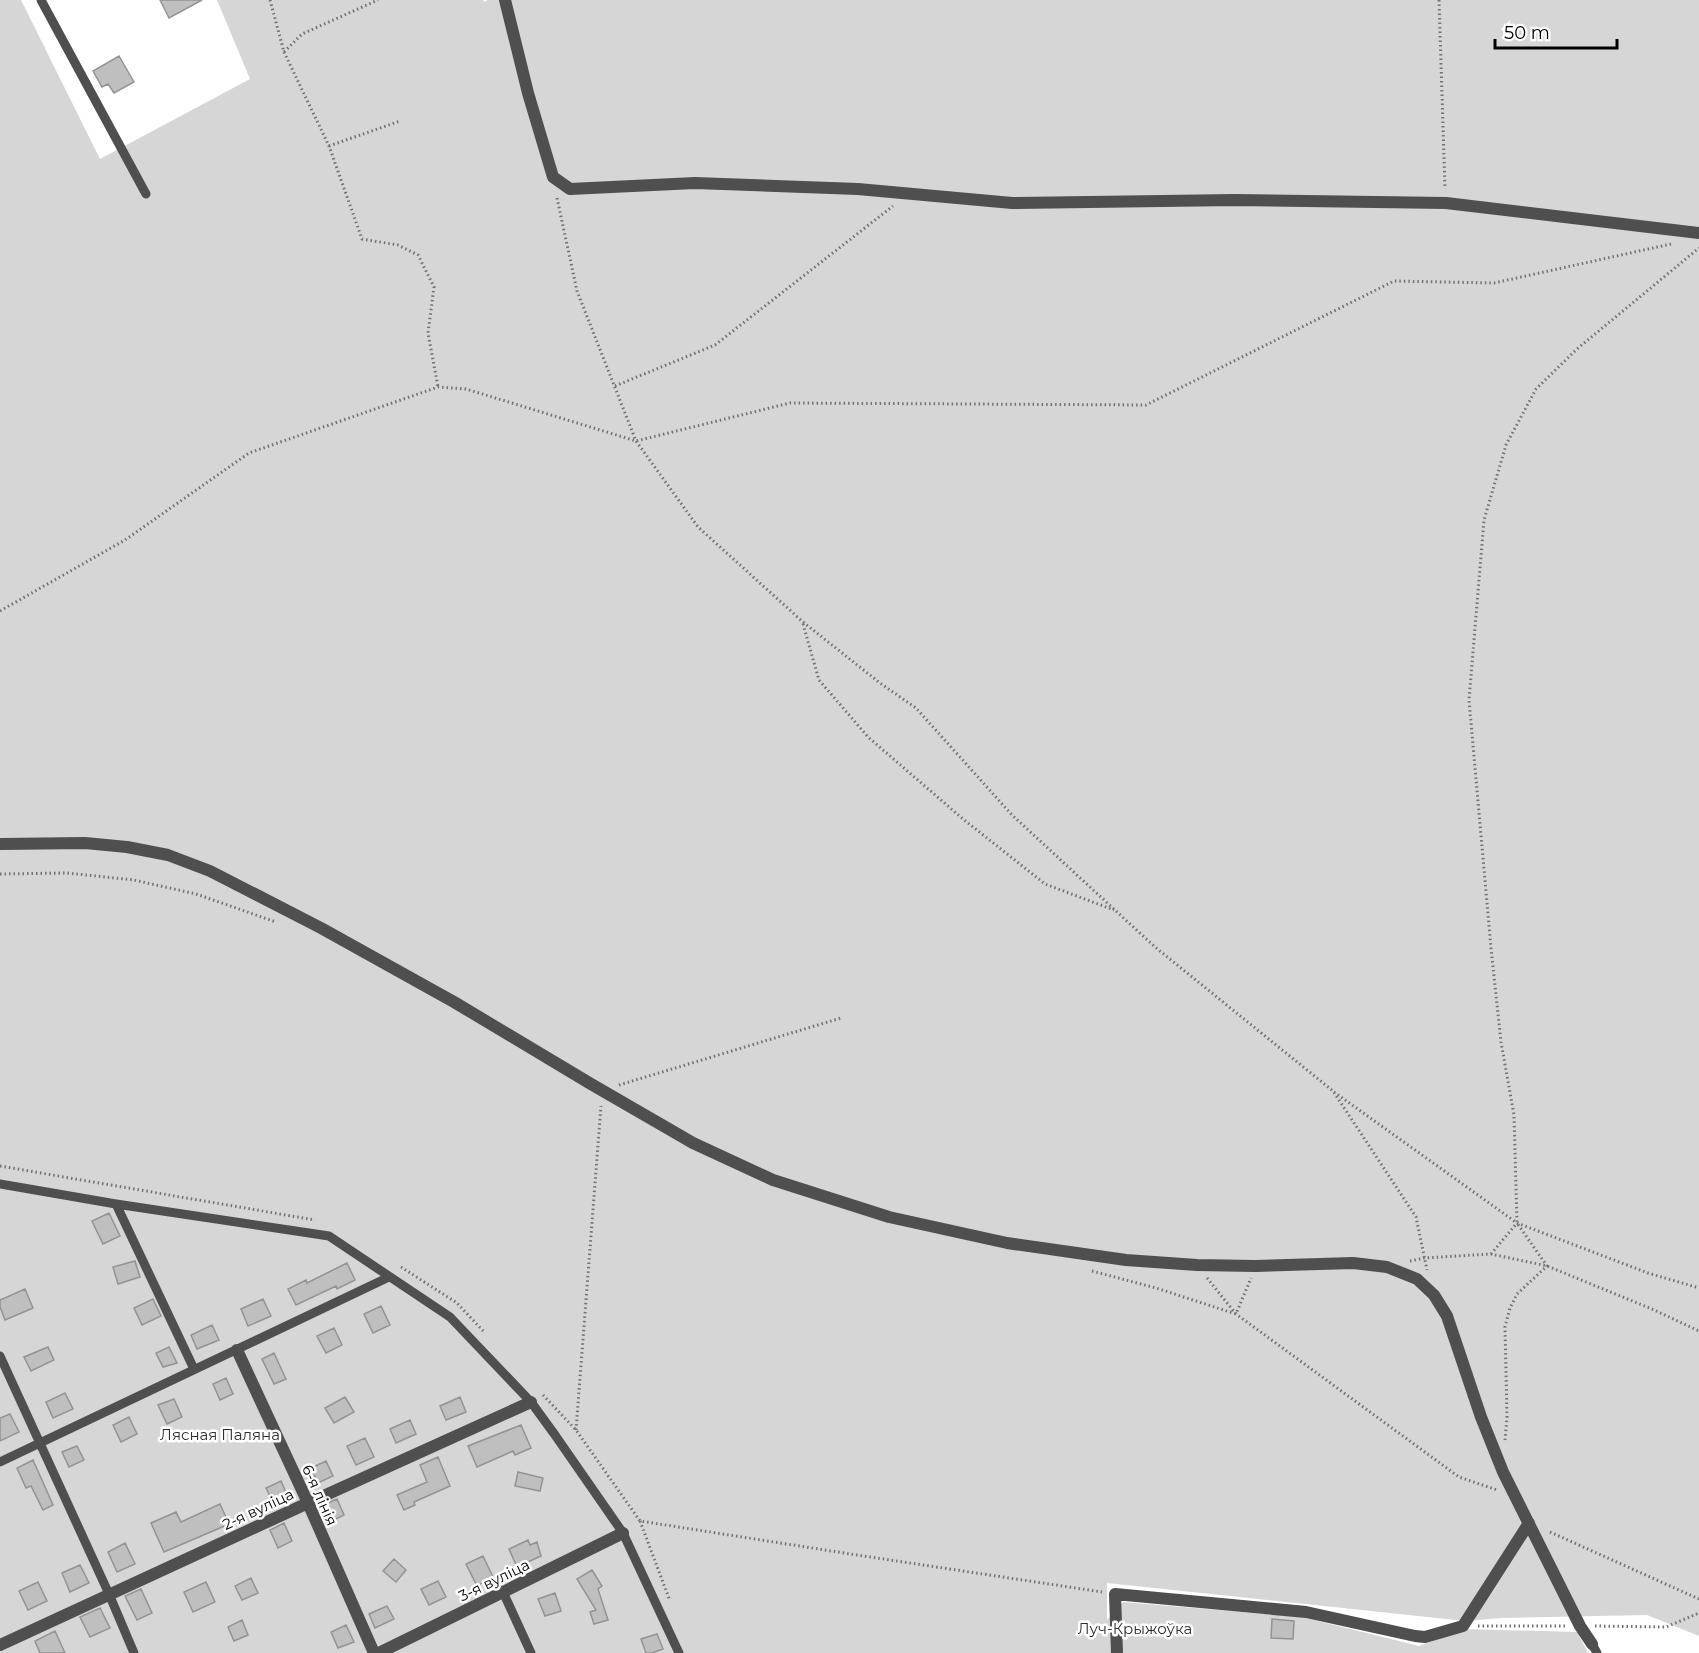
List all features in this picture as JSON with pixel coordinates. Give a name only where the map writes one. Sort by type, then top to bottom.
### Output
[{"type":"street","points":[[505,0],[528,93],[553,177],[570,189],[695,183],[858,189],[1012,203],[1235,200],[1446,203],[1699,233]]},
{"type":"street","points":[[0,844],[86,843],[127,847],[168,855],[210,871],[321,928],[444,996],[602,1095],[693,1143],[774,1180],[889,1218],[1008,1244],[1126,1260],[1255,1266],[1353,1263],[1388,1267],[1417,1279],[1434,1295],[1446,1316],[1503,1472],[1580,1626],[1594,1649]]},
{"type":"street","name":"6-я лінія","points":[[237,1350],[376,1653]]},
{"type":"street","name":"2-я вуліца","points":[[0,1645],[531,1402]]},
{"type":"street","points":[[1118,1653],[1115,1594],[1306,1612],[1425,1637],[1463,1626],[1529,1523]]},
{"type":"street","name":"3-я вуліца","points":[[376,1653],[623,1533]]},
{"type":"lane","points":[[41,0],[146,194]]},
{"type":"lane","points":[[0,1184],[329,1236],[450,1317],[531,1402],[623,1533],[679,1653]]},
{"type":"lane","points":[[116,1204],[194,1369]]},
{"type":"lane","points":[[0,1462],[389,1277]]},
{"type":"lane","points":[[0,1356],[110,1594],[134,1653]]},
{"type":"lane","points":[[503,1592],[531,1653]]},
{"type":"path","points":[[270,0],[284,52],[329,146],[362,239],[398,245],[418,255],[434,286],[428,333],[438,387]]},
{"type":"path","points":[[284,52],[302,34],[378,0]]},
{"type":"path","points":[[1439,0],[1446,203]]},
{"type":"path","points":[[329,146],[400,121]]},
{"type":"path","points":[[553,177],[561,224],[577,291],[636,441],[698,527],[803,622],[880,683],[916,708],[1012,815],[1155,947],[1333,1091],[1517,1223],[1648,1273],[1699,1288]]},
{"type":"path","points":[[615,386],[715,345],[908,194]]},
{"type":"path","points":[[0,611],[125,540],[249,453],[438,387],[466,389],[636,441],[790,403],[1146,405],[1394,281],[1494,283],[1676,243]]},
{"type":"path","points":[[1547,1266],[1517,1223],[1514,1115],[1501,1042],[1469,700],[1484,520],[1506,445],[1536,389],[1577,349],[1699,248]]},
{"type":"path","points":[[803,622],[819,680],[867,737],[963,819],[1045,884],[1116,911]]},
{"type":"path","points":[[0,874],[67,873],[134,880],[196,894],[282,924]]},
{"type":"path","points":[[576,1430],[602,1095],[841,1018]]},
{"type":"path","points":[[1333,1091],[1416,1217],[1434,1295]]},
{"type":"path","points":[[0,1166],[320,1220]]},
{"type":"path","points":[[1491,1254],[1517,1223]]},
{"type":"path","points":[[1424,1258],[1491,1254],[1547,1266],[1699,1331]]},
{"type":"path","points":[[1197,1265],[1236,1314],[1460,1477],[1515,1497]]},
{"type":"path","points":[[399,1266],[457,1303],[488,1337]]},
{"type":"path","points":[[1503,1472],[1507,1417],[1505,1327],[1517,1294],[1547,1266]]},
{"type":"path","points":[[536,1388],[576,1430],[640,1521],[673,1607]]},
{"type":"path","points":[[640,1521],[1115,1594]]},
{"type":"path","points":[[1529,1523],[1699,1599]]},
{"type":"path","points":[[1463,1626],[1666,1627],[1699,1613]]},
{"type":"green space","points":[[0,0],[21,0],[100,159],[250,79],[217,0],[483,0],[484,2],[488,0],[1699,0],[1699,1636],[1647,1615],[1501,1618],[1465,1621],[1107,1583],[1107,1620],[1123,1602],[1302,1617],[1419,1646],[1465,1629],[1577,1632],[1588,1653],[0,1653]]},
{"type":"building","points":[[160,0],[202,0],[169,18]]},
{"type":"building","points":[[119,56],[134,82],[114,93],[108,84],[102,87],[93,71]]},
{"type":"building","points":[[109,1213],[120,1236],[103,1244],[92,1221]]},
{"type":"building","points":[[135,1261],[140,1277],[118,1284],[113,1267]]},
{"type":"building","points":[[347,1263],[355,1280],[337,1289],[336,1286],[296,1305],[288,1289],[306,1280],[307,1283]]},
{"type":"building","points":[[25,1289],[33,1308],[5,1320],[0,1300]]},
{"type":"building","points":[[153,1299],[161,1316],[142,1325],[134,1308]]},
{"type":"building","points":[[263,1299],[271,1316],[248,1326],[241,1309]]},
{"type":"building","points":[[381,1306],[390,1325],[373,1333],[364,1314]]},
{"type":"building","points":[[212,1325],[219,1340],[197,1349],[191,1335]]},
{"type":"building","points":[[334,1328],[342,1345],[326,1353],[317,1336]]},
{"type":"building","points":[[48,1347],[54,1360],[31,1371],[24,1357]]},
{"type":"building","points":[[169,1347],[177,1363],[163,1367],[156,1353]]},
{"type":"building","points":[[274,1353],[286,1379],[274,1384],[262,1359]]},
{"type":"building","points":[[226,1378],[233,1394],[220,1400],[213,1384]]},
{"type":"building","points":[[65,1393],[73,1409],[53,1418],[46,1402]]},
{"type":"building","points":[[345,1397],[354,1412],[334,1423],[325,1408]]},
{"type":"building","points":[[460,1397],[466,1412],[446,1420],[440,1406]]},
{"type":"building","points":[[174,1399],[182,1417],[167,1424],[158,1405]]},
{"type":"building","points":[[10,1414],[19,1432],[0,1441],[0,1418]]},
{"type":"building","points":[[129,1417],[137,1434],[121,1442],[113,1425]]},
{"type":"building","points":[[410,1420],[416,1434],[396,1443],[390,1429]]},
{"type":"building","points":[[521,1425],[531,1448],[515,1455],[513,1451],[477,1467],[468,1446]]},
{"type":"building","points":[[365,1438],[374,1457],[356,1465],[347,1446]]},
{"type":"building","points":[[77,1446],[84,1460],[69,1467],[62,1452]]},
{"type":"building","points":[[438,1457],[450,1486],[414,1502],[415,1505],[404,1510],[397,1495],[427,1482],[420,1465]]},
{"type":"building","points":[[33,1460],[53,1505],[43,1510],[31,1486],[26,1488],[17,1468]]},
{"type":"building","points":[[326,1461],[333,1476],[318,1483],[311,1468]]},
{"type":"building","points":[[518,1472],[543,1478],[540,1491],[515,1486]]},
{"type":"building","points":[[281,1481],[288,1497],[274,1504],[266,1488]]},
{"type":"building","points":[[337,1499],[344,1515],[330,1522],[323,1505]]},
{"type":"building","points":[[220,1504],[229,1524],[164,1552],[151,1523],[176,1512],[181,1522]]},
{"type":"building","points":[[284,1523],[292,1541],[278,1548],[270,1530]]},
{"type":"building","points":[[528,1540],[530,1545],[537,1542],[541,1556],[517,1567],[509,1549]]},
{"type":"building","points":[[125,1543],[135,1564],[117,1572],[108,1552]]},
{"type":"building","points":[[483,1556],[493,1577],[477,1586],[466,1564]]},
{"type":"building","points":[[394,1559],[406,1570],[396,1582],[383,1571]]},
{"type":"building","points":[[80,1565],[89,1583],[70,1592],[62,1573]]},
{"type":"building","points":[[592,1570],[602,1586],[598,1589],[608,1620],[594,1624],[590,1612],[596,1610],[577,1579]]},
{"type":"building","points":[[251,1578],[258,1593],[242,1600],[235,1586]]},
{"type":"building","points":[[438,1581],[446,1597],[429,1605],[421,1589]]},
{"type":"building","points":[[38,1582],[47,1601],[28,1610],[19,1591]]},
{"type":"building","points":[[206,1582],[215,1602],[193,1612],[184,1592]]},
{"type":"building","points":[[141,1589],[152,1613],[137,1620],[125,1596]]},
{"type":"building","points":[[555,1593],[561,1611],[545,1616],[538,1599]]},
{"type":"building","points":[[387,1606],[394,1619],[375,1628],[369,1614]]},
{"type":"building","points":[[100,1608],[110,1628],[90,1637],[80,1617]]},
{"type":"building","points":[[1272,1619],[1294,1621],[1293,1639],[1271,1638]]},
{"type":"building","points":[[242,1620],[248,1635],[234,1641],[228,1627]]},
{"type":"building","points":[[346,1625],[354,1642],[338,1648],[331,1632]]},
{"type":"building","points":[[55,1631],[65,1653],[40,1653],[35,1641]]},
{"type":"building","points":[[657,1634],[663,1649],[646,1653],[641,1639]]},
{"type":"park label","name":"Лясная Паляна","points":[[220,1434]]},
{"type":"park label","name":"Луч-Крыжоўка","points":[[1135,1628]]}]
